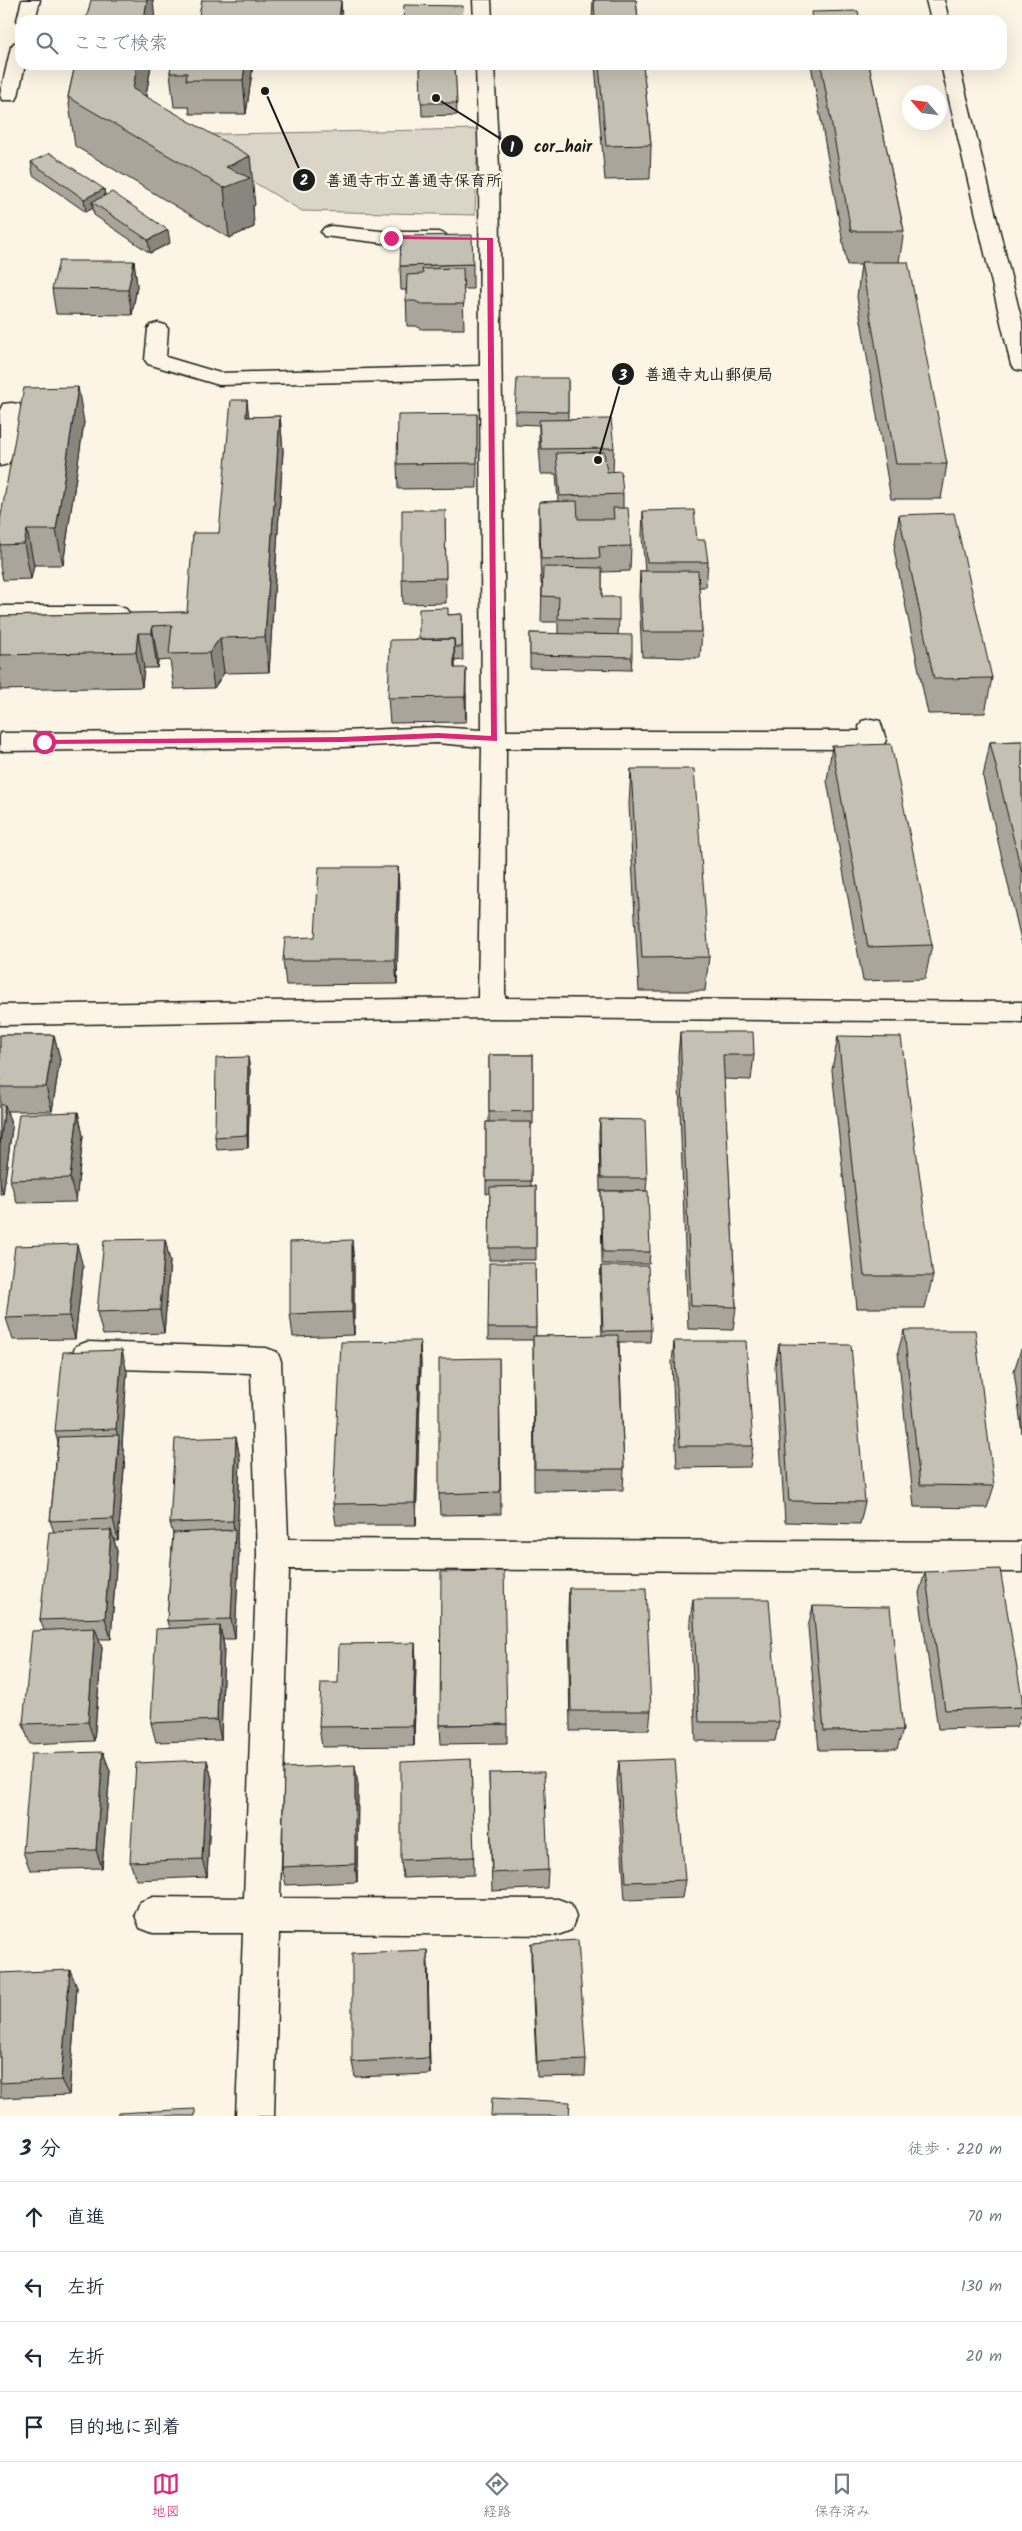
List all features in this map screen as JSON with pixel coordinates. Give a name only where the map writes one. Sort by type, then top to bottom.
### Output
[{"type":"street","points":[[27,15],[31,0]]},
{"type":"street","points":[[482,0],[483,15]]},
{"type":"street","points":[[935,0],[939,15]]},
{"type":"street","points":[[9,96],[15,69]]},
{"type":"street","points":[[485,70],[473,238],[491,372],[494,739],[491,1008]]},
{"type":"street","points":[[951,70],[1022,365]]},
{"type":"street","points":[[331,232],[391,238],[473,238]]},
{"type":"street","points":[[158,329],[155,360],[219,379],[491,372]]},
{"type":"street","points":[[0,459],[11,409]]},
{"type":"street","points":[[0,614],[118,614]]},
{"type":"street","points":[[0,742],[342,739],[438,735],[494,739],[874,740],[871,727]]},
{"type":"street","points":[[0,1015],[491,1008],[1022,1012]]},
{"type":"street","points":[[87,1355],[266,1361],[273,1554],[255,2116]]},
{"type":"street","points":[[273,1554],[1022,1557]]},
{"type":"street","points":[[154,1915],[558,1917]]},
{"type":"shaded area","points":[[478,129],[475,215],[302,211],[175,135]]},
{"type":"building","points":[[91,0],[147,0],[145,15],[87,15]]},
{"type":"building","points":[[202,0],[341,0],[340,15],[199,15]]},
{"type":"building","points":[[594,0],[636,0],[638,15],[595,15]]},
{"type":"building","points":[[404,5],[463,6],[462,15],[403,15]]},
{"type":"building","points":[[858,11],[859,15],[811,15],[811,12]]},
{"type":"building","points":[[74,70],[136,70],[133,89],[250,156],[226,167],[250,178],[224,188],[68,97]]},
{"type":"building","points":[[170,70],[244,70],[243,80],[186,80],[187,73],[170,73]]},
{"type":"building","points":[[420,70],[455,70],[457,103],[421,103]]},
{"type":"building","points":[[599,70],[644,70],[651,145],[606,146]]},
{"type":"building","points":[[822,70],[870,70],[904,231],[851,231]]},
{"type":"building","points":[[50,153],[104,189],[84,199],[31,162]]},
{"type":"building","points":[[112,192],[168,230],[148,240],[92,202]]},
{"type":"building","points":[[472,235],[473,264],[400,266],[401,236]]},
{"type":"building","points":[[59,261],[134,261],[128,290],[52,289]]},
{"type":"building","points":[[861,262],[908,262],[947,464],[896,464]]},
{"type":"building","points":[[463,268],[464,304],[421,304],[415,301],[406,301],[407,275],[423,274],[422,269]]},
{"type":"building","points":[[517,378],[568,378],[568,412],[515,411]]},
{"type":"building","points":[[78,387],[56,530],[27,530],[24,544],[0,545],[0,521],[24,388]]},
{"type":"building","points":[[231,400],[247,400],[246,417],[280,416],[265,637],[220,638],[209,653],[169,654],[172,625],[152,626],[152,633],[138,633],[136,652],[0,655],[0,616],[187,612],[193,533],[219,533]]},
{"type":"building","points":[[477,414],[477,463],[397,464],[398,415]]},
{"type":"building","points":[[611,419],[614,448],[541,449],[539,420]]},
{"type":"building","points":[[604,452],[607,472],[621,471],[623,494],[560,496],[556,453]]},
{"type":"building","points":[[577,501],[578,519],[614,519],[613,508],[628,508],[631,546],[599,547],[600,558],[541,559],[539,502]]},
{"type":"building","points":[[402,510],[445,510],[446,578],[402,579]]},
{"type":"building","points":[[694,510],[697,540],[705,540],[708,562],[647,562],[643,511]]},
{"type":"building","points":[[954,513],[992,678],[934,679],[899,515]]},
{"type":"building","points":[[543,567],[602,568],[602,597],[619,597],[619,620],[558,619],[559,597],[542,596]]},
{"type":"building","points":[[640,571],[698,571],[702,632],[643,632]]},
{"type":"building","points":[[448,608],[448,615],[462,614],[462,647],[455,647],[454,639],[419,639],[419,609]]},
{"type":"building","points":[[530,633],[632,635],[632,657],[530,655]]},
{"type":"building","points":[[454,639],[454,668],[466,668],[465,697],[388,698],[390,640]]},
{"type":"building","points":[[1022,741],[1022,874],[990,742]]},
{"type":"building","points":[[891,744],[932,945],[868,947],[832,746]]},
{"type":"building","points":[[631,769],[694,769],[709,957],[642,958]]},
{"type":"building","points":[[319,867],[398,867],[395,960],[283,960],[285,938],[315,937]]},
{"type":"building","points":[[680,1032],[753,1032],[754,1055],[723,1055],[736,1307],[691,1306]]},
{"type":"building","points":[[0,1035],[54,1035],[46,1087],[0,1087]]},
{"type":"building","points":[[838,1036],[901,1037],[933,1276],[864,1276]]},
{"type":"building","points":[[489,1055],[533,1055],[533,1111],[489,1112]]},
{"type":"building","points":[[248,1057],[247,1135],[215,1137],[216,1058]]},
{"type":"building","points":[[0,1105],[5,1105],[0,1144]]},
{"type":"building","points":[[78,1112],[70,1178],[10,1180],[19,1114]]},
{"type":"building","points":[[600,1119],[645,1120],[647,1178],[601,1178]]},
{"type":"building","points":[[486,1122],[531,1122],[531,1181],[486,1181]]},
{"type":"building","points":[[536,1186],[536,1248],[489,1248],[490,1187]]},
{"type":"building","points":[[601,1191],[648,1191],[650,1252],[603,1252]]},
{"type":"building","points":[[165,1239],[160,1310],[97,1312],[104,1240]]},
{"type":"building","points":[[352,1240],[352,1312],[290,1314],[290,1242]]},
{"type":"building","points":[[77,1244],[69,1316],[6,1318],[15,1246]]},
{"type":"building","points":[[489,1263],[535,1263],[536,1328],[488,1328]]},
{"type":"building","points":[[601,1266],[648,1266],[651,1330],[603,1331]]},
{"type":"building","points":[[904,1330],[975,1330],[994,1486],[920,1485]]},
{"type":"building","points":[[618,1335],[624,1469],[535,1469],[533,1336]]},
{"type":"building","points":[[420,1341],[415,1503],[333,1504],[341,1342]]},
{"type":"building","points":[[674,1341],[746,1341],[753,1446],[680,1446]]},
{"type":"building","points":[[779,1344],[851,1345],[865,1502],[789,1501]]},
{"type":"building","points":[[122,1350],[116,1429],[55,1431],[63,1352]]},
{"type":"building","points":[[499,1358],[500,1492],[439,1494],[439,1359]]},
{"type":"building","points":[[119,1435],[113,1519],[50,1521],[59,1437]]},
{"type":"building","points":[[236,1437],[233,1521],[170,1523],[175,1439]]},
{"type":"building","points":[[111,1530],[105,1618],[40,1620],[49,1532]]},
{"type":"building","points":[[235,1530],[231,1619],[167,1621],[173,1533]]},
{"type":"building","points":[[1000,1569],[1022,1707],[945,1710],[925,1572]]},
{"type":"building","points":[[504,1571],[507,1724],[440,1725],[441,1572]]},
{"type":"building","points":[[569,1588],[646,1588],[651,1711],[571,1711]]},
{"type":"building","points":[[693,1599],[769,1599],[779,1722],[699,1722]]},
{"type":"building","points":[[813,1606],[890,1607],[903,1730],[824,1731]]},
{"type":"building","points":[[220,1626],[217,1720],[151,1723],[156,1629]]},
{"type":"building","points":[[95,1628],[88,1722],[23,1724],[32,1631]]},
{"type":"building","points":[[415,1643],[413,1726],[319,1727],[321,1683],[338,1683],[339,1644]]},
{"type":"building","points":[[103,1752],[96,1850],[23,1852],[31,1754]]},
{"type":"building","points":[[471,1759],[474,1857],[401,1860],[401,1762]]},
{"type":"building","points":[[675,1759],[685,1880],[626,1882],[619,1761]]},
{"type":"building","points":[[207,1760],[202,1859],[130,1862],[136,1763]]},
{"type":"building","points":[[355,1765],[355,1864],[282,1867],[284,1768]]},
{"type":"building","points":[[544,1772],[548,1870],[492,1873],[489,1773]]},
{"type":"building","points":[[578,1940],[586,2060],[537,2062],[531,1943]]},
{"type":"building","points":[[427,1950],[429,2058],[352,2062],[352,1953]]},
{"type":"building","points":[[70,1970],[61,2080],[0,2083],[0,1973]]},
{"type":"building","points":[[492,2098],[570,2102],[569,2116],[491,2116]]},
{"type":"building","points":[[195,2109],[195,2116],[117,2116],[118,2113]]},
{"type":"place","name":"善通寺市立善通寺保育所","points":[[265,91]]},
{"type":"place","name":"cor_hair","points":[[436,98]]},
{"type":"place","name":"善通寺丸山郵便局","points":[[598,460]]},
{"type":"route","points":[[44,742],[342,739],[438,735],[494,739],[490,238],[391,238]]}]
